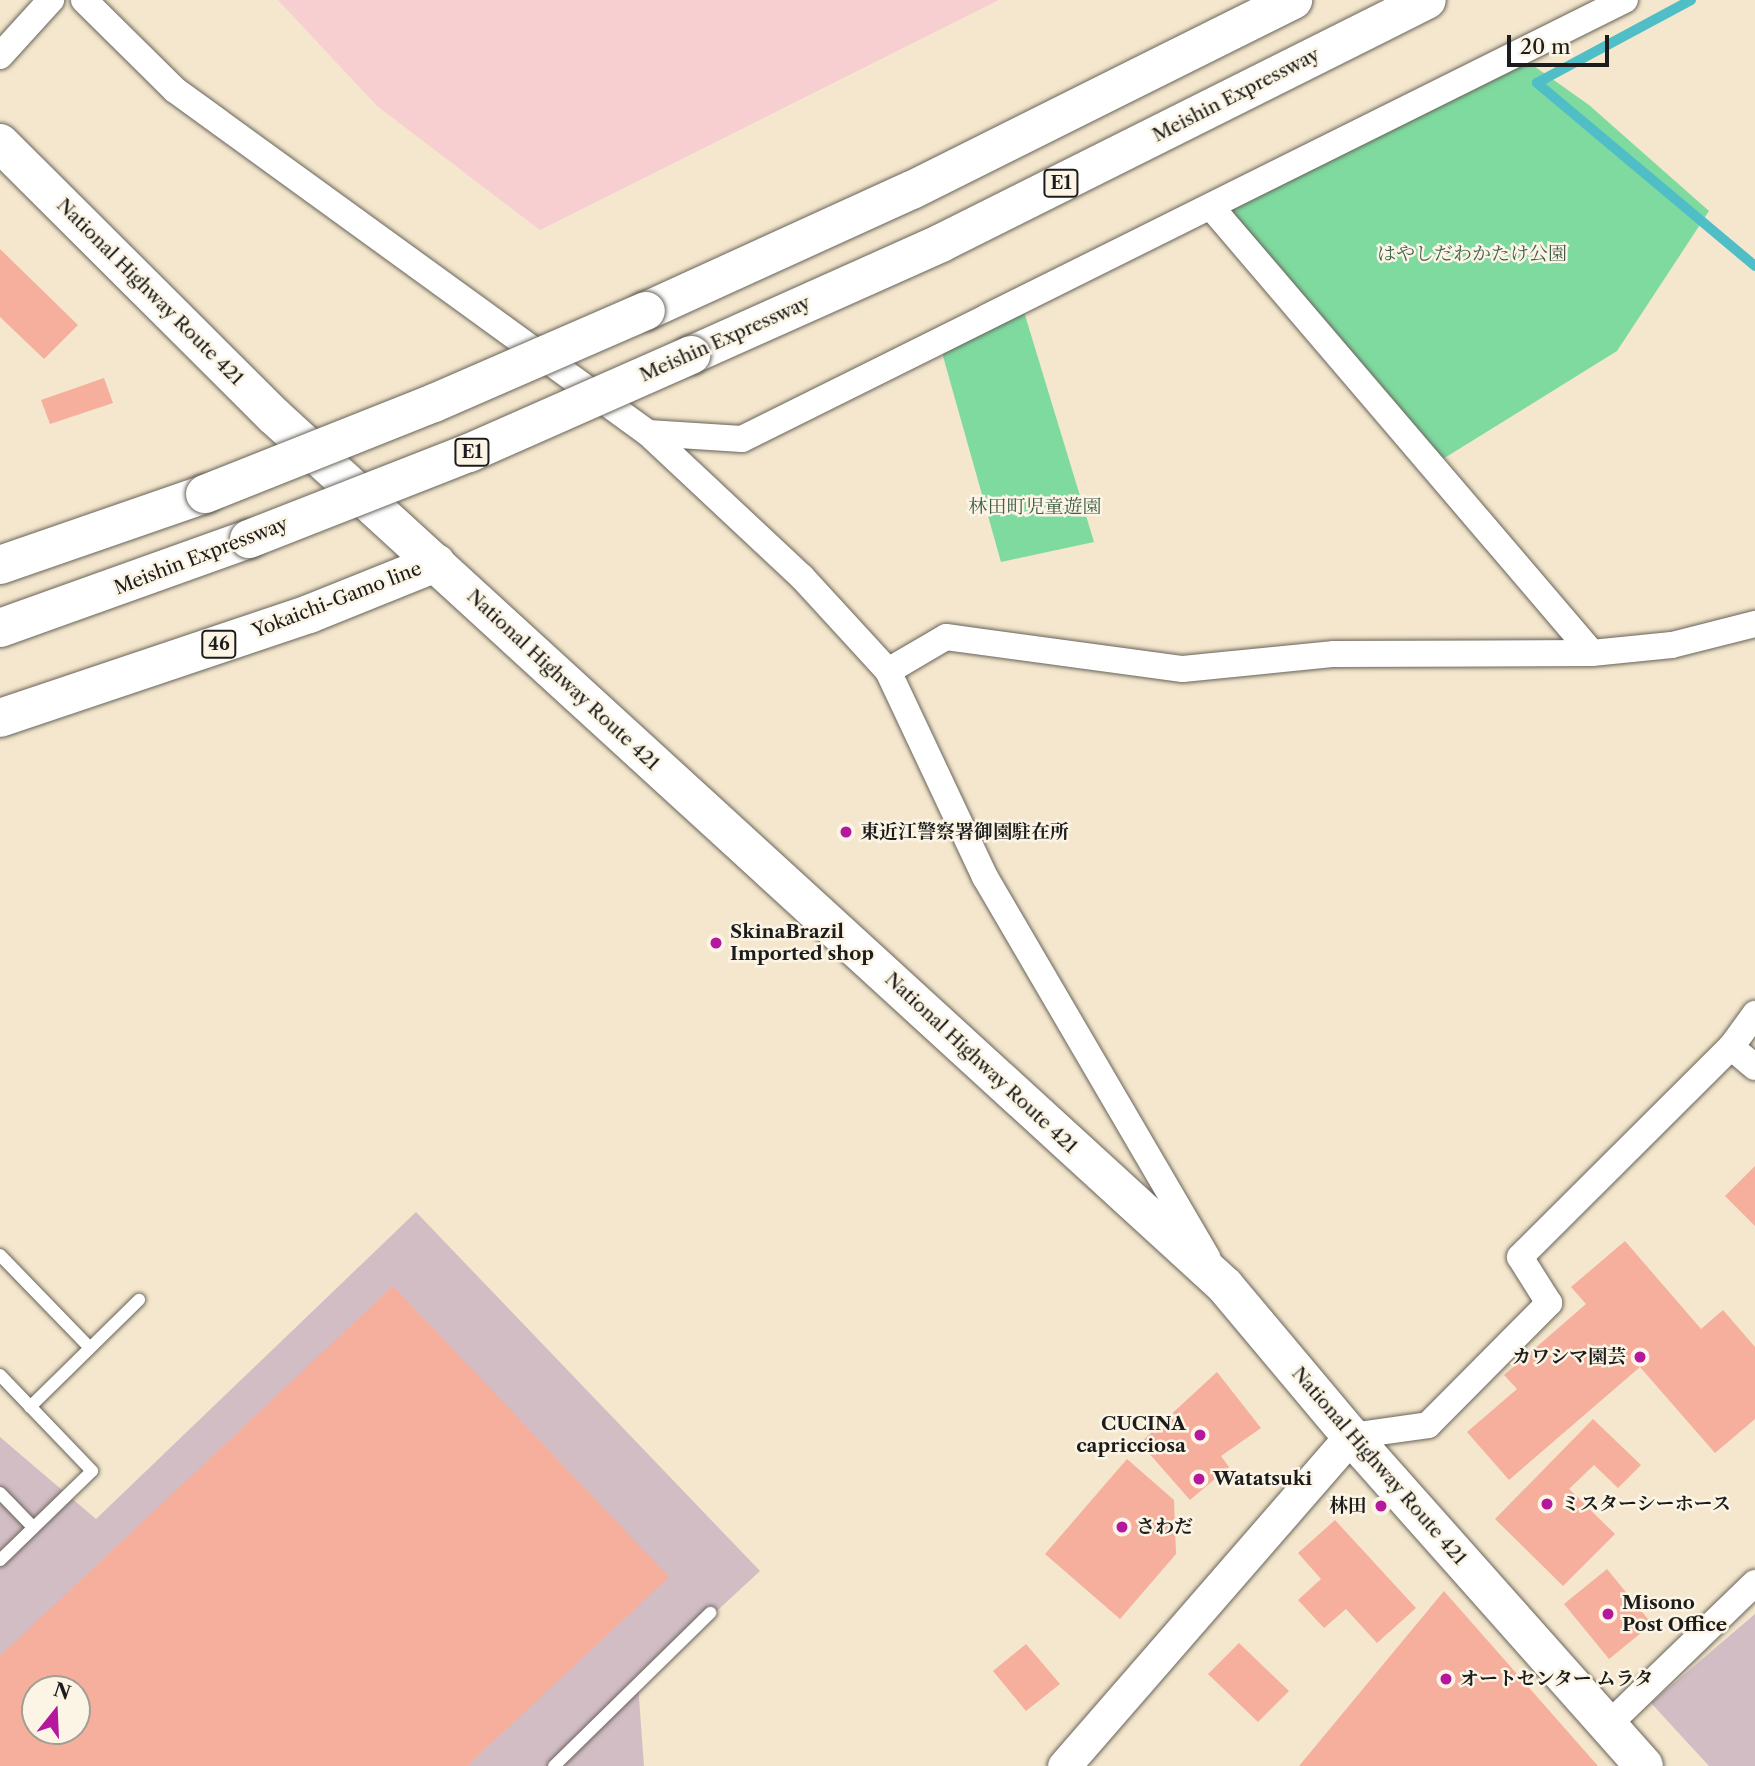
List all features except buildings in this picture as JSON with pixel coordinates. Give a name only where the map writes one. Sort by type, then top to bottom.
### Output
[{"type":"main road","points":[[0,565],[205,494],[434,403],[912,190],[1293,0]]},
{"type":"main road","name":"Meishin Expressway","points":[[0,628],[249,538],[468,453],[691,355],[941,243],[1427,0]]},
{"type":"main road","name":"National Highway Route 421","points":[[0,143],[274,416],[1225,1286],[1351,1436],[1644,1766]]},
{"type":"main road","name":"Yokaichi-Gamo line","points":[[0,718],[309,614],[436,563]]},
{"type":"street","points":[[0,56],[51,0]]},
{"type":"street","points":[[84,0],[175,90],[648,432],[802,577],[888,671],[985,877],[1225,1286]]},
{"type":"street","points":[[648,432],[742,439],[1212,208],[1625,0]]},
{"type":"street","points":[[1212,208],[1592,653]]},
{"type":"street","points":[[888,671],[946,637],[1142,660],[1183,669],[1334,654],[1592,653],[1672,645],[1755,624]]},
{"type":"street","points":[[1064,1766],[1351,1436],[1428,1425],[1549,1303],[1520,1257],[1731,1047],[1755,1013]]},
{"type":"street","points":[[1731,1047],[1755,1067]]},
{"type":"street","points":[[1609,1724],[1755,1583]]},
{"type":"lane","points":[[0,1255],[90,1348]]},
{"type":"lane","points":[[30,1407],[139,1300]]},
{"type":"lane","points":[[0,1375],[92,1471],[0,1560]]},
{"type":"lane","points":[[0,1493],[33,1527]]},
{"type":"lane","points":[[554,1766],[710,1613]]},
{"type":"shaded area","points":[[278,0],[999,0],[540,230],[377,106]]},
{"type":"shaded area","points":[[416,1212],[760,1571],[638,1684],[644,1766],[0,1766],[0,1437],[96,1519]]},
{"type":"shaded area","points":[[1755,1614],[1755,1766],[1709,1766],[1651,1703]]},
{"type":"green space","name":"はやしだわかたけ公園","points":[[1517,54],[1589,105],[1709,211],[1617,351],[1438,462],[1212,208]]},
{"type":"green space","name":"林田町児童遊園","points":[[1021,302],[1094,542],[1001,562],[939,342]]},
{"type":"waterway","points":[[1691,0],[1537,83],[1755,266]]},
{"type":"place","name":"東近江警察署御園駐在所","points":[[846,832]]},
{"type":"place","name":"SkinaBrazil Imported shop","points":[[716,943]]},
{"type":"place","name":"カワシマ園芸","points":[[1640,1357]]},
{"type":"place","name":"CUCINA capricciosa","points":[[1200,1435]]},
{"type":"place","name":"Watatsuki","points":[[1199,1479]]},
{"type":"place","name":"ミスターシーホース","points":[[1547,1504]]},
{"type":"place","name":"林田","points":[[1381,1506]]},
{"type":"place","name":"さわだ","points":[[1122,1527]]},
{"type":"place","name":"Misono Post Office","points":[[1608,1614]]},
{"type":"place","name":"オートセンター ムラタ","points":[[1446,1679]]}]
